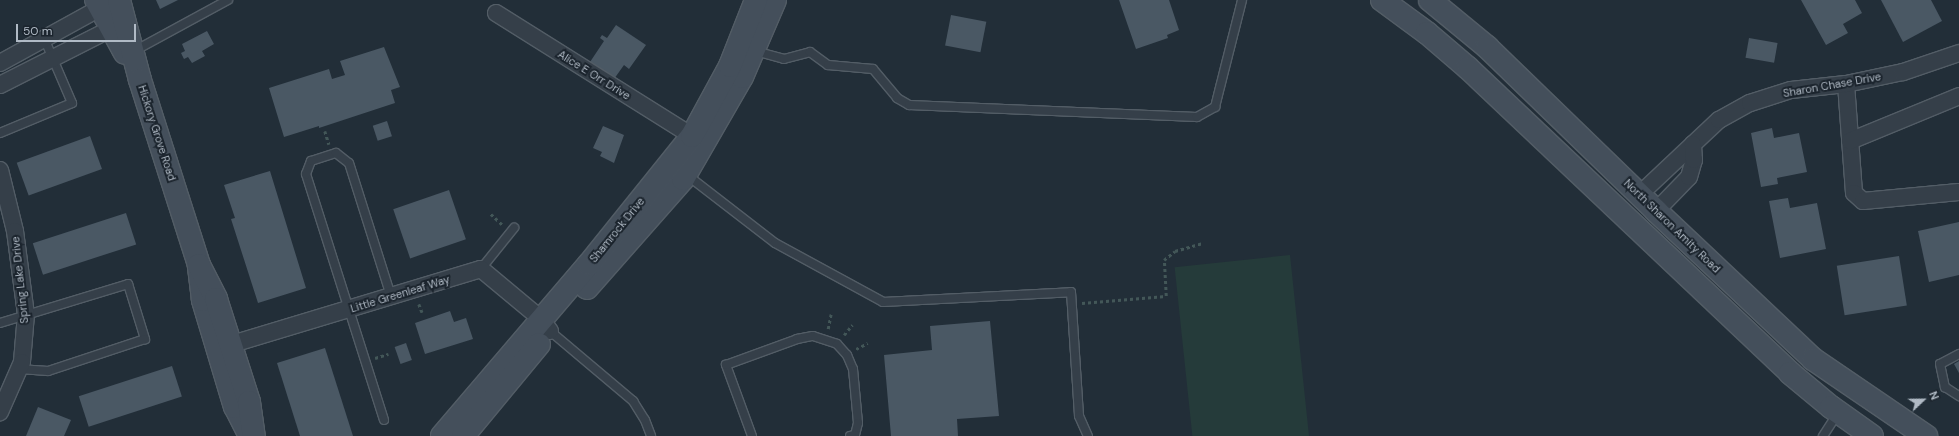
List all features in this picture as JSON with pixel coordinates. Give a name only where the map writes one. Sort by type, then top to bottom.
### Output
[{"type":"street","name":"Shamrock Drive","points":[[442,436],[686,174],[709,138],[748,47],[756,0]]},
{"type":"street","name":"Shamrock Drive","points":[[463,436],[545,325],[669,168],[692,136],[748,47],[775,0]]},
{"type":"street","points":[[1382,0],[1432,38],[1532,128],[1790,373],[1839,413],[1872,436]]},
{"type":"street","name":"North Sharon Amity Road","points":[[1430,0],[1487,47],[1639,195],[1813,359],[1926,436]]},
{"type":"street","points":[[0,63],[105,3],[118,26],[140,80]]},
{"type":"street","name":"Alice E Orr Drive","points":[[496,14],[692,136]]},
{"type":"street","name":"Hickory Grove Road","points":[[118,26],[132,52],[199,265],[216,299],[249,402],[254,436]]},
{"type":"street","points":[[0,85],[118,26]]},
{"type":"street","name":"Sharon Chase Drive","points":[[1639,195],[1718,120],[1750,103],[1791,90],[1846,84],[1903,72],[1959,54]]},
{"type":"street","points":[[1846,84],[1854,193],[1864,201],[1959,192]]},
{"type":"street","points":[[1850,141],[1959,96]]},
{"type":"street","points":[[1532,128],[1565,145],[1620,196],[1639,208],[1656,211],[1689,177],[1694,160],[1693,144]]},
{"type":"street","name":"Spring Lake Drive","points":[[0,170],[15,231],[26,314],[24,345],[19,369],[0,412]]},
{"type":"street","name":"Hickory Grove Road","points":[[199,265],[204,300],[235,407],[250,436]]},
{"type":"street","points":[[481,270],[545,325]]},
{"type":"street","name":"Little Greenleaf Way","points":[[230,345],[481,270]]},
{"type":"lane","points":[[132,52],[228,0]]},
{"type":"lane","points":[[748,47],[784,59],[810,52],[828,65],[873,69],[897,98],[909,105],[1197,117],[1215,107],[1242,0]]},
{"type":"lane","points":[[0,134],[72,103],[54,58],[44,38]]},
{"type":"lane","points":[[384,420],[306,174],[311,161],[336,153],[348,163],[391,296]]},
{"type":"lane","points":[[686,174],[775,243],[883,302],[1071,292],[1080,416],[1088,436]]},
{"type":"lane","points":[[481,270],[514,228]]},
{"type":"lane","points":[[0,323],[128,284],[145,339],[48,370],[19,369]]},
{"type":"lane","points":[[545,325],[633,401],[645,420],[651,436]]},
{"type":"lane","points":[[752,436],[726,365],[797,340],[813,336],[826,338],[837,344],[847,355],[853,369],[858,423],[854,436]]},
{"type":"lane","points":[[1959,354],[1940,364],[1945,387],[1959,396]]},
{"type":"lane","points":[[1823,436],[1839,413]]},
{"type":"path","points":[[1081,303],[1166,296],[1164,260],[1175,251],[1203,243]]},
{"type":"path","points":[[826,338],[831,314]]},
{"type":"green space","points":[[1290,255],[1309,436],[1192,436],[1175,267]]},
{"type":"building","points":[[156,0],[178,0],[160,9]]},
{"type":"building","points":[[1119,0],[1169,0],[1179,30],[1167,35],[1168,38],[1136,49]]},
{"type":"building","points":[[1801,0],[1855,0],[1862,13],[1843,24],[1848,33],[1826,45]]},
{"type":"building","points":[[1881,0],[1931,0],[1942,21],[1903,42]]},
{"type":"building","points":[[951,15],[986,22],[980,52],[945,45]]},
{"type":"building","points":[[616,25],[646,45],[629,69],[624,65],[614,79],[590,62],[604,41],[600,38],[602,35],[607,38]]},
{"type":"building","points":[[207,31],[214,44],[202,51],[205,56],[192,63],[188,57],[184,59],[181,53],[185,51],[182,44]]},
{"type":"building","points":[[1749,38],[1778,43],[1774,63],[1746,58]]},
{"type":"building","points":[[384,47],[400,87],[391,90],[395,103],[319,128],[319,126],[284,137],[269,88],[329,69],[332,79],[345,75],[340,61]]},
{"type":"building","points":[[387,121],[392,136],[378,141],[373,126]]},
{"type":"building","points":[[603,126],[624,135],[614,163],[600,156],[602,152],[593,148]]},
{"type":"building","points":[[1772,128],[1774,138],[1799,133],[1807,172],[1777,178],[1778,184],[1761,187],[1751,133]]},
{"type":"building","points":[[90,136],[102,169],[29,196],[17,163]]},
{"type":"building","points":[[270,171],[306,288],[258,303],[231,219],[235,218],[224,185]]},
{"type":"building","points":[[449,190],[466,239],[410,258],[393,209]]},
{"type":"building","points":[[1788,198],[1790,208],[1817,203],[1826,249],[1780,258],[1769,201]]},
{"type":"building","points":[[126,213],[136,244],[43,275],[33,243]]},
{"type":"building","points":[[1959,222],[1959,275],[1929,282],[1918,231]]},
{"type":"building","points":[[1899,256],[1907,305],[1845,315],[1837,266]]},
{"type":"building","points":[[450,311],[454,322],[466,318],[473,339],[425,354],[415,323]]},
{"type":"building","points":[[990,321],[999,416],[957,419],[958,436],[891,436],[884,355],[932,350],[930,326]]},
{"type":"building","points":[[406,343],[412,360],[401,364],[395,347]]},
{"type":"building","points":[[325,348],[353,436],[300,436],[277,363]]},
{"type":"building","points":[[1959,361],[1959,373],[1954,364]]},
{"type":"building","points":[[172,366],[182,396],[89,427],[79,396]]},
{"type":"building","points":[[38,407],[71,420],[64,436],[26,436]]}]
